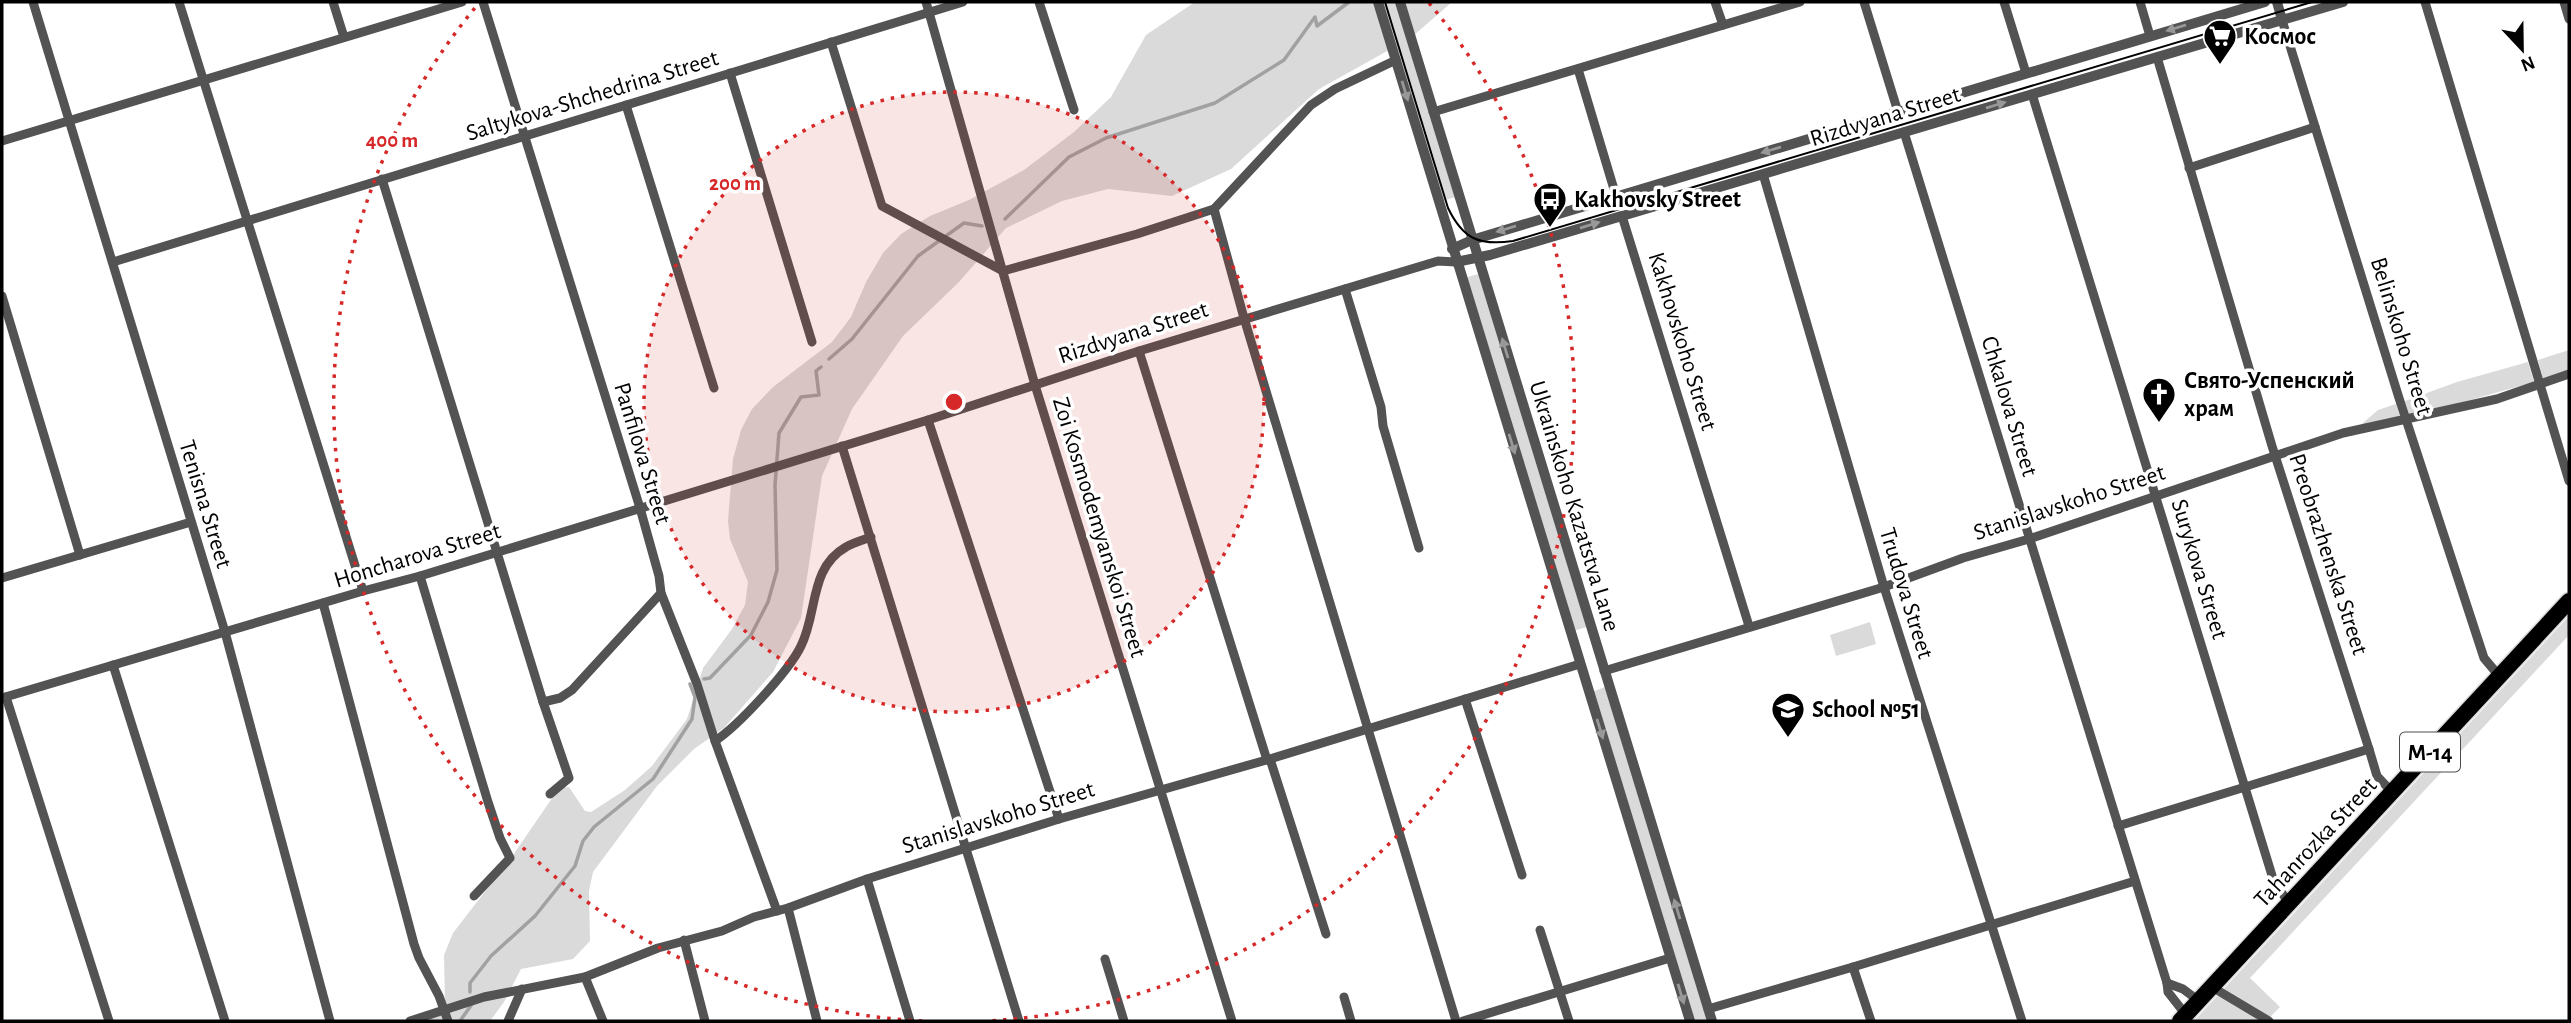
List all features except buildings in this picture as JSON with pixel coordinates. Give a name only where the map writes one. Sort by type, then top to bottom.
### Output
[{"type":"highway","name":"Tahanrozka Street","points":[[2183,1018],[2569,601]]},
{"type":"street","name":"Tenisna Street","points":[[33,2],[225,632],[330,1021]]},
{"type":"street","points":[[179,2],[363,591]]},
{"type":"street","points":[[332,2],[344,37]]},
{"type":"street","points":[[2,141],[463,2]]},
{"type":"street","name":"Panfilova Street","points":[[484,2],[640,508],[661,593],[697,684],[777,911]]},
{"type":"street","name":"Zoi Kosmodemyanskoi Street","points":[[926,2],[1035,385],[1232,1021]]},
{"type":"street","name":"Saltykova-Shchedrina Street","points":[[113,262],[962,2]]},
{"type":"street","points":[[1039,2],[1074,110]]},
{"type":"street","name":"Ukrainskoho Kazatstva Lane","points":[[1378,2],[1690,1021]]},
{"type":"street","name":"Ukrainskoho Kazatstva Lane","points":[[1400,2],[1712,1021]]},
{"type":"street","points":[[1716,2],[1723,25]]},
{"type":"street","points":[[1433,112],[1800,2]]},
{"type":"street","name":"Chkalova Street","points":[[1864,2],[2168,992],[2183,1018]]},
{"type":"street","name":"Surykova Street","points":[[2004,2],[2274,883],[2289,903]]},
{"type":"street","name":"Preobrazhenska Street","points":[[2140,2],[2275,456],[2368,749],[2377,776],[2392,792]]},
{"type":"street","name":"Rizdvyana Street","points":[[1438,261],[1452,249],[1472,240],[2265,2]]},
{"type":"street","name":"Belinskoho Street","points":[[2277,2],[2406,418],[2484,658],[2500,677]]},
{"type":"street","name":"Rizdvyana Street","points":[[842,446],[1244,318],[1438,261],[1478,259],[2343,2]]},
{"type":"street","points":[[2425,2],[2569,481]]},
{"type":"street","points":[[2564,2],[2569,19]]},
{"type":"street","points":[[831,42],[882,206],[1003,271],[1137,234],[1214,209],[1311,105],[1335,89],[1395,60]]},
{"type":"street","name":"Kakhovskoho Street","points":[[1578,68],[1749,626]]},
{"type":"street","points":[[730,73],[812,342]]},
{"type":"street","points":[[626,105],[714,388]]},
{"type":"street","points":[[2189,168],[2315,127]]},
{"type":"street","name":"Trudova Street","points":[[1763,174],[1884,587],[2022,1021]]},
{"type":"street","points":[[382,179],[543,702],[569,778],[550,794]]},
{"type":"street","points":[[1214,209],[1244,318],[1457,1021]]},
{"type":"street","points":[[1345,289],[1381,407],[1383,426],[1419,548]]},
{"type":"street","points":[[2,296],[80,555]]},
{"type":"street","points":[[1139,351],[1326,934]]},
{"type":"street","name":"Stanislavskoho Street","points":[[1584,677],[1884,587],[1962,558],[2029,539],[2343,433],[2497,399],[2569,374]]},
{"type":"street","points":[[928,420],[1059,820]]},
{"type":"street","points":[[842,446],[1019,1021]]},
{"type":"street","name":"Honcharova Street","points":[[4,697],[420,576],[842,446]]},
{"type":"street","points":[[2,578],[191,522]]},
{"type":"street","points":[[715,741],[757,700],[785,669],[801,646],[821,571],[845,547],[872,537]]},
{"type":"street","points":[[420,576],[488,802],[510,859],[474,895]]},
{"type":"street","points":[[543,702],[560,698],[572,690],[661,593]]},
{"type":"street","points":[[323,603],[414,944],[447,1021]]},
{"type":"street","name":"Stanislavskoho Street","points":[[410,1021],[443,1009],[522,989],[585,977],[646,952],[722,931],[754,917],[788,908],[867,879],[1600,658]]},
{"type":"street","points":[[113,665],[225,1021]]},
{"type":"street","points":[[4,697],[110,1021]]},
{"type":"street","points":[[1465,699],[1522,875]]},
{"type":"street","points":[[2118,826],[2368,749]]},
{"type":"street","points":[[867,879],[910,1021]]},
{"type":"street","points":[[1708,1009],[2135,881]]},
{"type":"street","points":[[788,908],[817,1021]]},
{"type":"street","points":[[1540,930],[1569,1021]]},
{"type":"street","points":[[684,940],[705,1021]]},
{"type":"street","points":[[1463,1021],[1670,958]]},
{"type":"street","points":[[1105,960],[1124,1021]]},
{"type":"street","points":[[1853,967],[1871,1021]]},
{"type":"street","points":[[585,977],[603,1021]]},
{"type":"street","points":[[2167,982],[2183,989],[2199,1001]]},
{"type":"street","points":[[2212,987],[2269,1021]]},
{"type":"street","points":[[508,1021],[522,989]]},
{"type":"street","points":[[1344,997],[1351,1021]]},
{"type":"shaded area","points":[[1195,2],[1374,2],[1389,50],[1319,89],[1231,169],[1172,196],[1108,189],[1062,201],[1006,228],[959,282],[903,336],[852,409],[822,476],[801,618],[773,672],[724,728],[694,749],[657,786],[593,872],[589,891],[590,941],[573,959],[521,969],[504,1002],[490,1021],[408,1021],[445,1005],[444,955],[453,933],[511,858],[559,788],[569,787],[585,811],[591,812],[625,790],[652,766],[687,719],[703,668],[732,629],[745,605],[748,582],[730,539],[728,521],[733,459],[741,430],[752,409],[773,387],[832,342],[851,317],[866,282],[883,253],[901,234],[930,216],[969,200],[1024,170],[1074,132],[1111,97],[1146,35]]},
{"type":"shaded area","points":[[1381,2],[1397,2],[1456,197],[1442,201]]},
{"type":"shaded area","points":[[1402,2],[1452,2],[1413,36]]},
{"type":"shaded area","points":[[1478,274],[1587,627],[1573,631],[1464,278]]},
{"type":"shaded area","points":[[2569,350],[2569,372],[2543,379],[2538,360]]},
{"type":"shaded area","points":[[2528,362],[2534,382],[2410,417],[2405,401],[2457,382]]},
{"type":"shaded area","points":[[2396,404],[2401,420],[2348,436],[2378,410]]},
{"type":"shaded area","points":[[2569,616],[2569,635],[2250,978],[2280,1007],[2266,1021],[2194,1021]]},
{"type":"shaded area","points":[[1870,622],[1876,644],[1836,656],[1830,635]]},
{"type":"shaded area","points":[[1605,687],[1707,1021],[1694,1021],[1592,692]]},
{"type":"waterway","points":[[1005,219],[1069,157],[1106,138],[1215,103],[1284,60],[1315,17],[1317,26],[1349,2]]},
{"type":"waterway","points":[[829,359],[852,339],[918,256],[964,223],[982,226]]},
{"type":"waterway","points":[[704,679],[710,678],[751,635],[768,602],[777,570],[775,485],[779,433],[801,397],[819,395],[816,371],[821,367]]},
{"type":"waterway","points":[[470,992],[470,983],[491,956],[535,916],[575,866],[583,841],[594,827],[653,779],[692,719],[695,697],[690,684]]},
{"type":"waterway","points":[[460,1021],[472,1004]]},
{"type":"tram line","points":[[1385,2],[1448,208],[1466,233],[1481,241],[1491,242],[1513,241],[2312,2]]},
{"type":"place","name":"Космос","points":[[2220,66]]},
{"type":"place","name":"Kakhovsky Street","points":[[1550,229]]},
{"type":"place","name":"Свято-Успенский храм","points":[[2159,424]]},
{"type":"place","name":"School №51","points":[[1788,739]]}]
